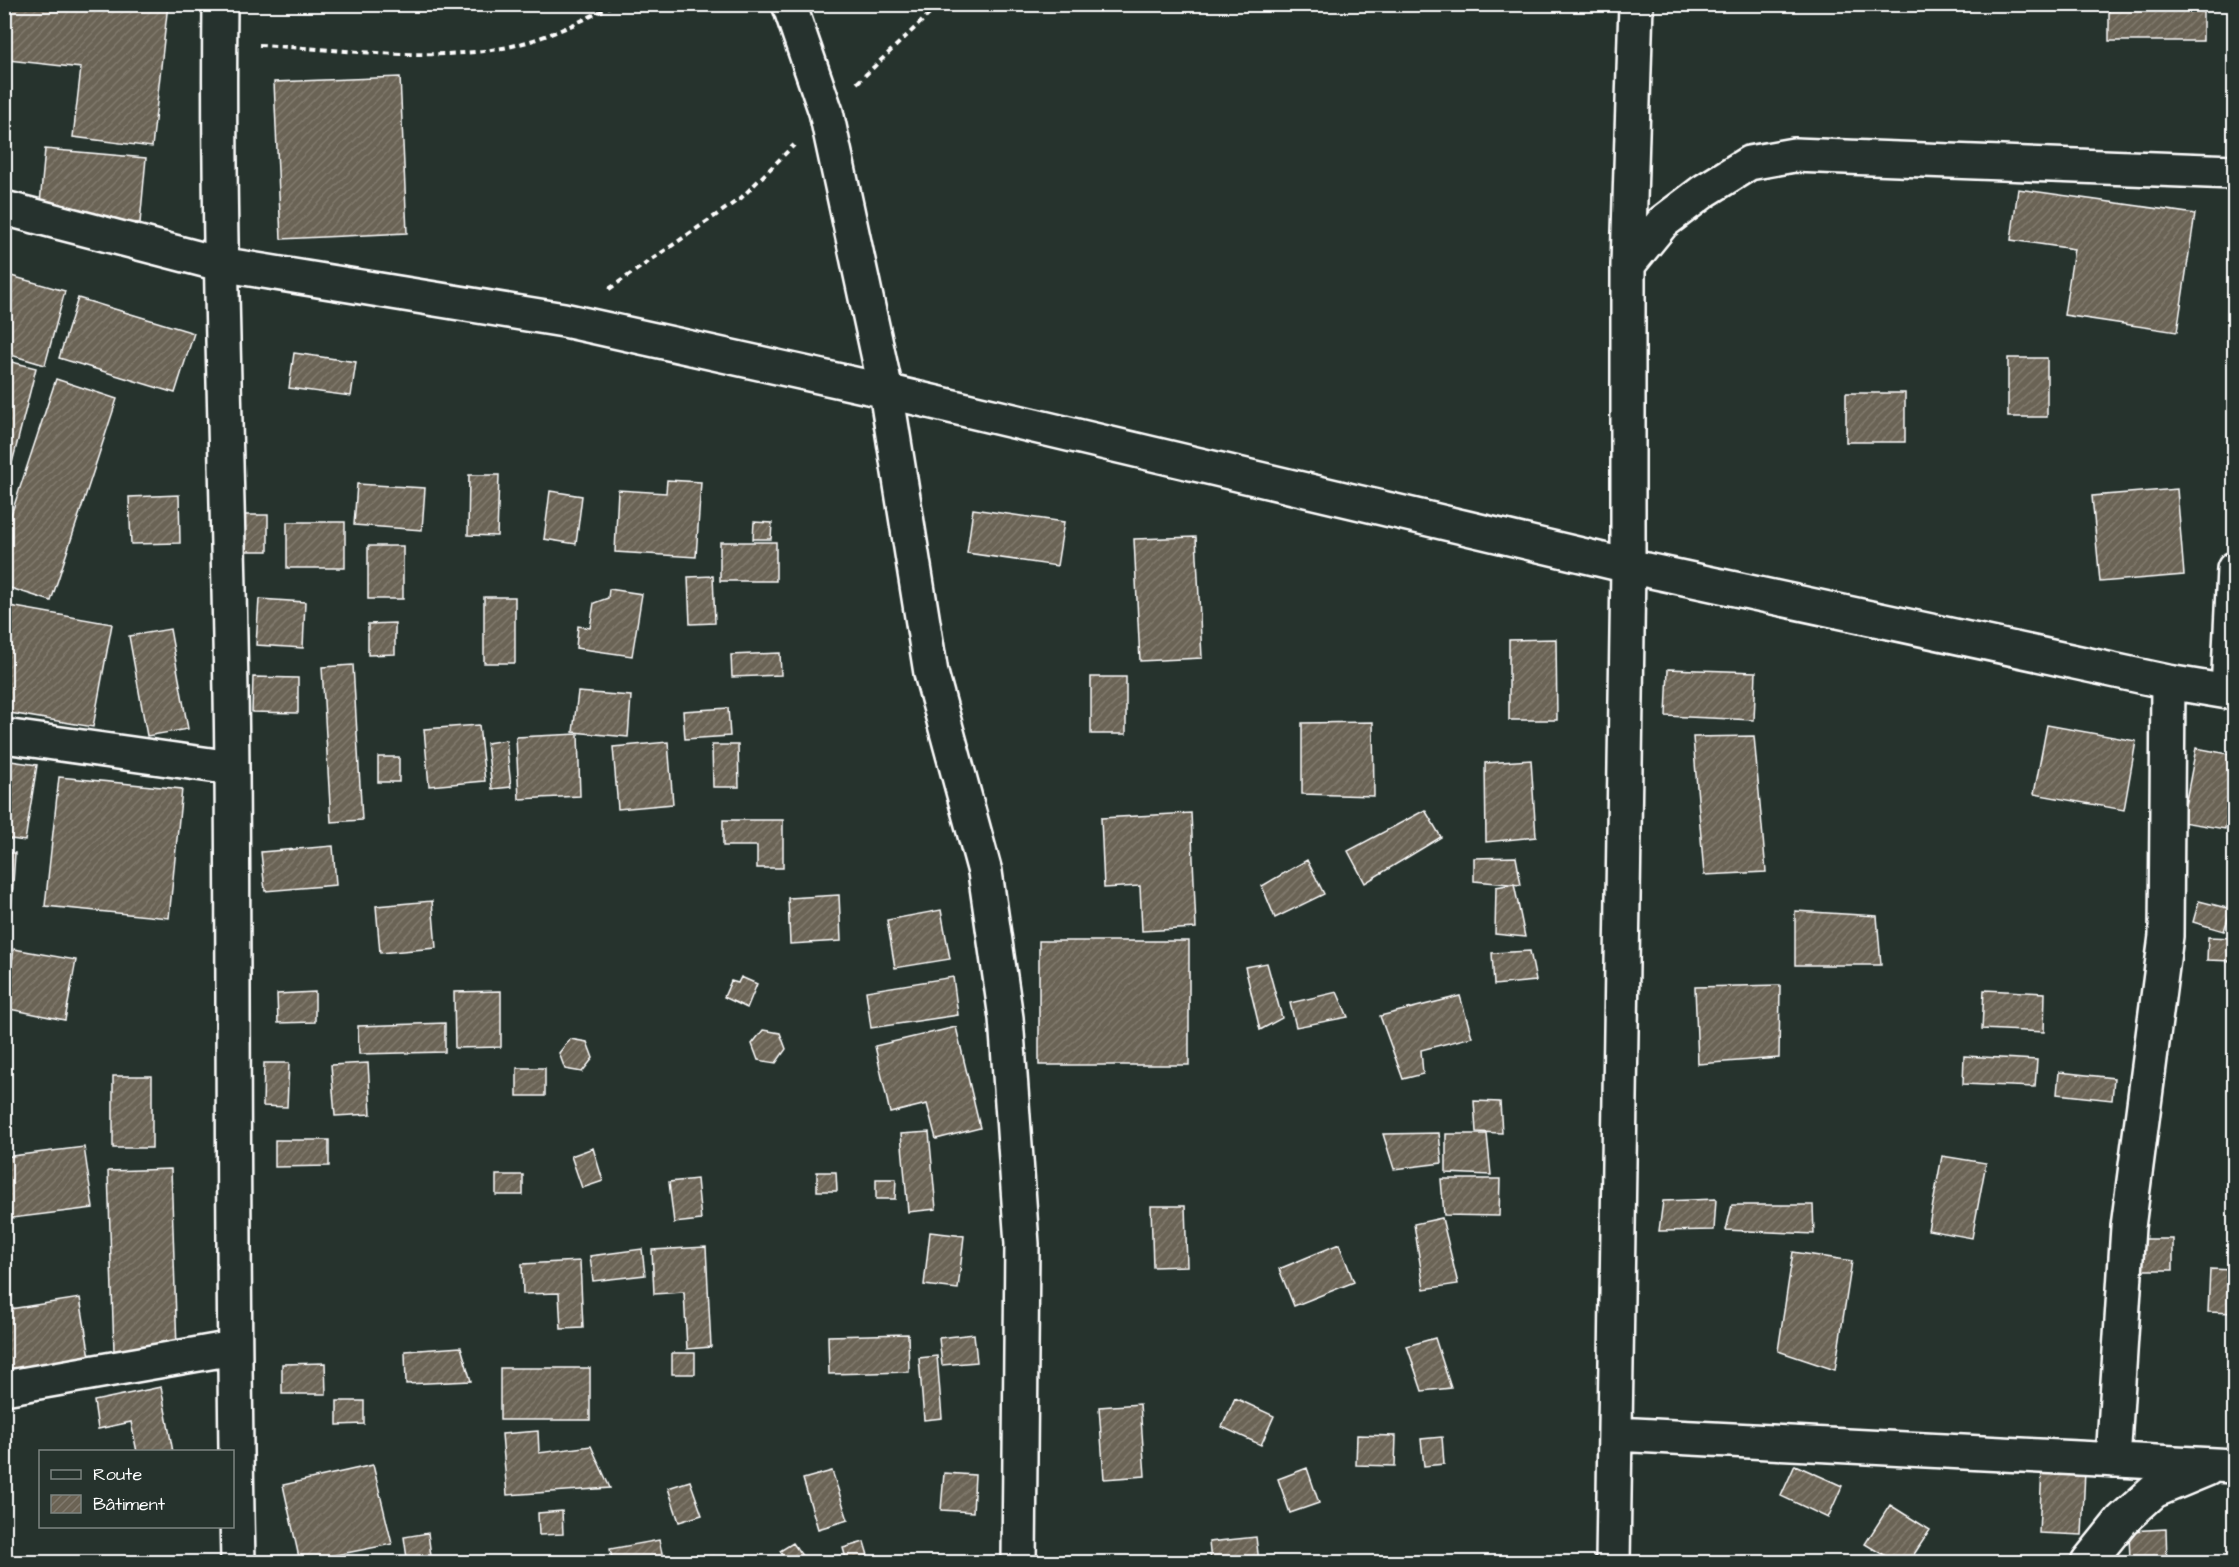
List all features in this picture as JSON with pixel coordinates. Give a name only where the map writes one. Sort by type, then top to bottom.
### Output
[{"type":"street","points":[[220,4],[220,264],[232,768],[233,1348],[238,1563]]},
{"type":"street","points":[[789,4],[826,112],[886,392],[931,673],[985,872],[1006,1018],[1023,1244],[1019,1563]]},
{"type":"street","points":[[1613,1563],[1628,566],[1628,265],[1636,4]]},
{"type":"street","points":[[1628,265],[1663,222],[1704,191],[1749,163],[1794,155],[2235,172]]},
{"type":"street","points":[[4,208],[220,264],[564,320],[886,392],[1628,566],[2168,682],[2231,692],[2235,568]]},
{"type":"street","points":[[2113,1460],[2128,1227],[2166,936],[2168,682]]},
{"type":"street","points":[[4,736],[232,768]]},
{"type":"street","points":[[4,1388],[233,1348]]},
{"type":"street","points":[[1615,1434],[2224,1466]]},
{"type":"street","points":[[2088,1563],[2122,1520],[2154,1491],[2224,1466]]},
{"type":"path","points":[[219,44],[445,54],[503,48],[565,30],[614,4]]},
{"type":"path","points":[[564,320],[741,198],[826,112],[940,4]]},
{"type":"building","points":[[4,4],[168,4],[152,147],[73,137],[81,68],[8,60],[4,91]]},
{"type":"building","points":[[2109,4],[2203,4],[2203,41],[2109,41]]},
{"type":"building","points":[[400,77],[407,233],[281,239],[274,82]]},
{"type":"building","points":[[45,149],[146,158],[140,223],[39,215]]},
{"type":"building","points":[[2018,189],[2195,214],[2177,332],[2064,315],[2074,249],[2011,240]]},
{"type":"building","points":[[4,274],[65,291],[45,365],[4,353]]},
{"type":"building","points":[[78,298],[194,333],[175,393],[59,358]]},
{"type":"building","points":[[294,353],[356,362],[351,396],[289,388]]},
{"type":"building","points":[[2008,358],[2047,358],[2047,417],[2008,417]]},
{"type":"building","points":[[4,360],[36,368],[4,495]]},
{"type":"building","points":[[56,379],[117,399],[51,601],[4,586],[4,536]]},
{"type":"building","points":[[1846,393],[1905,393],[1905,442],[1846,442]]},
{"type":"building","points":[[469,475],[499,475],[497,536],[468,535]]},
{"type":"building","points":[[667,480],[701,482],[696,557],[615,552],[618,490],[666,493]]},
{"type":"building","points":[[357,484],[425,488],[422,530],[354,525]]},
{"type":"building","points":[[2177,489],[2184,575],[2100,582],[2092,496]]},
{"type":"building","points":[[550,491],[582,496],[576,544],[544,539]]},
{"type":"building","points":[[179,495],[180,543],[131,544],[129,497]]},
{"type":"building","points":[[973,509],[1064,522],[1057,566],[967,553]]},
{"type":"building","points":[[245,515],[268,515],[268,551],[245,551]]},
{"type":"building","points":[[287,522],[345,522],[345,568],[287,568]]},
{"type":"building","points":[[754,522],[772,523],[771,539],[753,539]]},
{"type":"building","points":[[1196,537],[1202,658],[1140,661],[1134,539]]},
{"type":"building","points":[[720,542],[776,542],[776,581],[720,581]]},
{"type":"building","points":[[368,546],[403,546],[403,599],[368,599]]},
{"type":"building","points":[[713,576],[715,623],[690,624],[688,577]]},
{"type":"building","points":[[609,589],[642,594],[632,656],[576,648],[578,626],[590,628],[594,603],[608,598]]},
{"type":"building","points":[[484,597],[515,597],[515,663],[484,663]]},
{"type":"building","points":[[259,599],[305,602],[303,648],[256,645]]},
{"type":"building","points":[[4,605],[112,624],[93,727],[4,712]]},
{"type":"building","points":[[395,623],[395,654],[368,655],[368,624]]},
{"type":"building","points":[[170,629],[188,729],[147,736],[129,636]]},
{"type":"building","points":[[1556,639],[1557,720],[1509,720],[1509,640]]},
{"type":"building","points":[[780,653],[781,675],[732,677],[731,655]]},
{"type":"building","points":[[353,665],[362,820],[331,822],[322,667]]},
{"type":"building","points":[[1668,669],[1756,672],[1754,720],[1666,716]]},
{"type":"building","points":[[253,677],[298,678],[298,713],[252,712]]},
{"type":"building","points":[[1091,677],[1126,677],[1126,734],[1091,734]]},
{"type":"building","points":[[578,692],[631,696],[628,737],[573,732]]},
{"type":"building","points":[[728,708],[730,736],[685,739],[683,711]]},
{"type":"building","points":[[1373,722],[1374,796],[1302,794],[1302,723]]},
{"type":"building","points":[[479,725],[485,781],[429,786],[424,729]]},
{"type":"building","points":[[2047,725],[2136,741],[2124,810],[2034,794]]},
{"type":"building","points":[[578,734],[580,796],[519,799],[516,737]]},
{"type":"building","points":[[1754,736],[1766,872],[1704,875],[1693,737]]},
{"type":"building","points":[[506,740],[511,787],[492,789],[487,743]]},
{"type":"building","points":[[668,742],[673,804],[618,809],[613,747]]},
{"type":"building","points":[[712,745],[738,745],[739,787],[713,787]]},
{"type":"building","points":[[2196,748],[2234,755],[2234,780],[2225,829],[2182,822]]},
{"type":"building","points":[[378,757],[399,757],[399,782],[378,782]]},
{"type":"building","points":[[4,760],[37,765],[25,841],[4,838]]},
{"type":"building","points":[[1531,760],[1536,837],[1486,842],[1485,763]]},
{"type":"building","points":[[59,777],[182,789],[169,918],[45,906]]},
{"type":"building","points":[[1425,810],[1441,837],[1365,883],[1348,851]]},
{"type":"building","points":[[1191,813],[1196,928],[1142,931],[1140,886],[1104,888],[1101,818]]},
{"type":"building","points":[[723,820],[783,820],[783,868],[757,868],[757,846],[723,846]]},
{"type":"building","points":[[333,846],[336,885],[265,891],[261,852]]},
{"type":"building","points":[[4,853],[15,853],[11,914],[4,914]]},
{"type":"building","points":[[1516,857],[1521,885],[1474,881],[1474,858]]},
{"type":"building","points":[[1307,860],[1324,894],[1275,918],[1262,886]]},
{"type":"building","points":[[1514,884],[1525,937],[1495,934],[1496,887]]},
{"type":"building","points":[[839,895],[841,941],[790,944],[788,898]]},
{"type":"building","points":[[432,901],[436,948],[380,953],[376,906]]},
{"type":"building","points":[[2199,901],[2231,909],[2224,931],[2193,922]]},
{"type":"building","points":[[941,910],[950,959],[895,968],[887,920]]},
{"type":"building","points":[[1795,911],[1877,916],[1881,965],[1795,965]]},
{"type":"building","points":[[2208,937],[2234,938],[2234,961],[2207,960]]},
{"type":"building","points":[[1039,941],[1189,941],[1189,1065],[1039,1065]]},
{"type":"building","points":[[14,949],[76,960],[65,1020],[4,1008]]},
{"type":"building","points":[[1530,951],[1536,981],[1494,985],[1492,953]]},
{"type":"building","points":[[1267,963],[1282,1018],[1260,1030],[1245,967]]},
{"type":"building","points":[[741,977],[757,984],[747,1008],[724,997],[731,981],[738,983]]},
{"type":"building","points":[[953,977],[958,1015],[871,1028],[866,991]]},
{"type":"building","points":[[1780,985],[1779,1058],[1698,1064],[1695,987]]},
{"type":"building","points":[[1984,990],[2045,993],[2044,1032],[1982,1029]]},
{"type":"building","points":[[501,991],[501,1047],[455,1048],[454,992]]},
{"type":"building","points":[[315,992],[315,1022],[278,1023],[277,994]]},
{"type":"building","points":[[1337,992],[1348,1017],[1296,1027],[1290,1003]]},
{"type":"building","points":[[1460,996],[1472,1037],[1421,1050],[1423,1074],[1403,1079],[1380,1016]]},
{"type":"building","points":[[445,1023],[445,1052],[359,1054],[358,1026]]},
{"type":"building","points":[[956,1027],[980,1128],[936,1139],[927,1104],[890,1113],[875,1046]]},
{"type":"building","points":[[763,1030],[780,1033],[786,1049],[776,1063],[758,1060],[752,1044]]},
{"type":"building","points":[[570,1039],[587,1042],[593,1058],[582,1072],[565,1069],[559,1053]]},
{"type":"building","points":[[1964,1056],[2037,1060],[2035,1087],[1963,1084]]},
{"type":"building","points":[[264,1063],[289,1063],[287,1107],[263,1106]]},
{"type":"building","points":[[368,1063],[371,1114],[335,1116],[331,1065]]},
{"type":"building","points":[[517,1068],[545,1068],[545,1096],[517,1096]]},
{"type":"building","points":[[2059,1072],[2114,1078],[2112,1100],[2057,1094]]},
{"type":"building","points":[[113,1076],[152,1076],[152,1148],[113,1148]]},
{"type":"building","points":[[1474,1101],[1500,1102],[1502,1133],[1476,1132]]},
{"type":"building","points":[[929,1132],[936,1209],[908,1212],[901,1134]]},
{"type":"building","points":[[1439,1133],[1442,1163],[1394,1169],[1383,1134]]},
{"type":"building","points":[[1446,1134],[1487,1134],[1491,1175],[1446,1173]]},
{"type":"building","points":[[275,1140],[329,1140],[329,1166],[275,1167]]},
{"type":"building","points":[[84,1147],[93,1208],[4,1219],[4,1157]]},
{"type":"building","points":[[593,1148],[603,1181],[582,1188],[571,1156]]},
{"type":"building","points":[[1942,1156],[1986,1163],[1972,1238],[1928,1230]]},
{"type":"building","points":[[171,1169],[177,1349],[114,1351],[108,1171]]},
{"type":"building","points":[[817,1172],[836,1172],[837,1191],[817,1191]]},
{"type":"building","points":[[496,1175],[523,1175],[523,1195],[496,1195]]},
{"type":"building","points":[[697,1179],[701,1220],[674,1223],[669,1182]]},
{"type":"building","points":[[876,1179],[896,1179],[895,1199],[876,1199]]},
{"type":"building","points":[[1441,1179],[1500,1179],[1499,1216],[1444,1215]]},
{"type":"building","points":[[1716,1199],[1714,1230],[1659,1231],[1663,1201]]},
{"type":"building","points":[[1732,1205],[1813,1205],[1814,1234],[1726,1230]]},
{"type":"building","points":[[1151,1206],[1185,1206],[1187,1266],[1153,1267]]},
{"type":"building","points":[[1442,1218],[1458,1284],[1424,1289],[1414,1224]]},
{"type":"building","points":[[930,1232],[964,1236],[958,1289],[924,1285]]},
{"type":"building","points":[[2135,1239],[2173,1239],[2173,1270],[2135,1270]]},
{"type":"building","points":[[1339,1244],[1354,1282],[1294,1306],[1279,1269]]},
{"type":"building","points":[[706,1247],[711,1347],[687,1349],[684,1292],[654,1294],[652,1250]]},
{"type":"building","points":[[642,1249],[645,1275],[593,1281],[590,1256]]},
{"type":"building","points":[[1793,1252],[1852,1261],[1835,1370],[1778,1351]]},
{"type":"building","points":[[580,1261],[583,1328],[561,1329],[559,1293],[523,1294],[522,1264]]},
{"type":"building","points":[[2210,1269],[2234,1270],[2234,1313],[2208,1312]]},
{"type":"building","points":[[80,1298],[90,1357],[4,1371],[4,1310]]},
{"type":"building","points":[[908,1334],[909,1372],[829,1374],[828,1336]]},
{"type":"building","points":[[974,1334],[977,1362],[942,1365],[939,1338]]},
{"type":"building","points":[[1435,1338],[1451,1388],[1422,1391],[1407,1346]]},
{"type":"building","points":[[461,1347],[471,1381],[406,1384],[405,1351]]},
{"type":"building","points":[[672,1353],[695,1353],[695,1374],[672,1374]]},
{"type":"building","points":[[937,1356],[942,1418],[924,1420],[919,1358]]},
{"type":"building","points":[[325,1363],[326,1394],[282,1394],[282,1364]]},
{"type":"building","points":[[500,1368],[590,1368],[590,1420],[500,1420]]},
{"type":"building","points":[[161,1387],[173,1450],[137,1450],[131,1422],[98,1429],[94,1401]]},
{"type":"building","points":[[1235,1398],[1274,1416],[1261,1445],[1222,1427]]},
{"type":"building","points":[[337,1401],[364,1401],[364,1424],[337,1425]]},
{"type":"building","points":[[1140,1404],[1145,1476],[1104,1479],[1099,1407]]},
{"type":"building","points":[[538,1431],[539,1453],[591,1446],[610,1488],[507,1495],[502,1434]]},
{"type":"building","points":[[1357,1435],[1396,1436],[1395,1466],[1356,1465]]},
{"type":"building","points":[[1442,1437],[1444,1464],[1424,1466],[1421,1439]]},
{"type":"building","points":[[373,1465],[392,1544],[300,1562],[283,1485]]},
{"type":"building","points":[[1795,1465],[1842,1486],[1828,1518],[1781,1496]]},
{"type":"building","points":[[1307,1468],[1319,1503],[1290,1513],[1278,1479]]},
{"type":"building","points":[[2042,1468],[2085,1471],[2082,1535],[2039,1533]]},
{"type":"building","points":[[832,1471],[848,1520],[818,1529],[803,1479]]},
{"type":"building","points":[[944,1473],[975,1475],[973,1512],[941,1510]]},
{"type":"building","points":[[690,1481],[702,1515],[679,1522],[668,1488]]},
{"type":"building","points":[[1890,1505],[1930,1530],[1909,1562],[1895,1562],[1865,1544]]},
{"type":"building","points":[[562,1511],[563,1534],[539,1535],[538,1513]]},
{"type":"building","points":[[2166,1529],[2167,1562],[2130,1562],[2129,1531]]},
{"type":"building","points":[[428,1533],[431,1556],[407,1558],[404,1537]]},
{"type":"building","points":[[1256,1537],[1259,1562],[1211,1562],[1209,1542]]},
{"type":"building","points":[[659,1540],[664,1562],[613,1562],[610,1549]]},
{"type":"building","points":[[864,1542],[870,1562],[847,1562],[843,1548]]},
{"type":"building","points":[[793,1543],[805,1560],[802,1562],[787,1562],[780,1551]]},
{"type":"building","points":[[714,1556],[715,1562],[697,1562],[696,1558]]},
{"type":"building","points":[[941,1557],[967,1557],[967,1562],[941,1562]]}]
